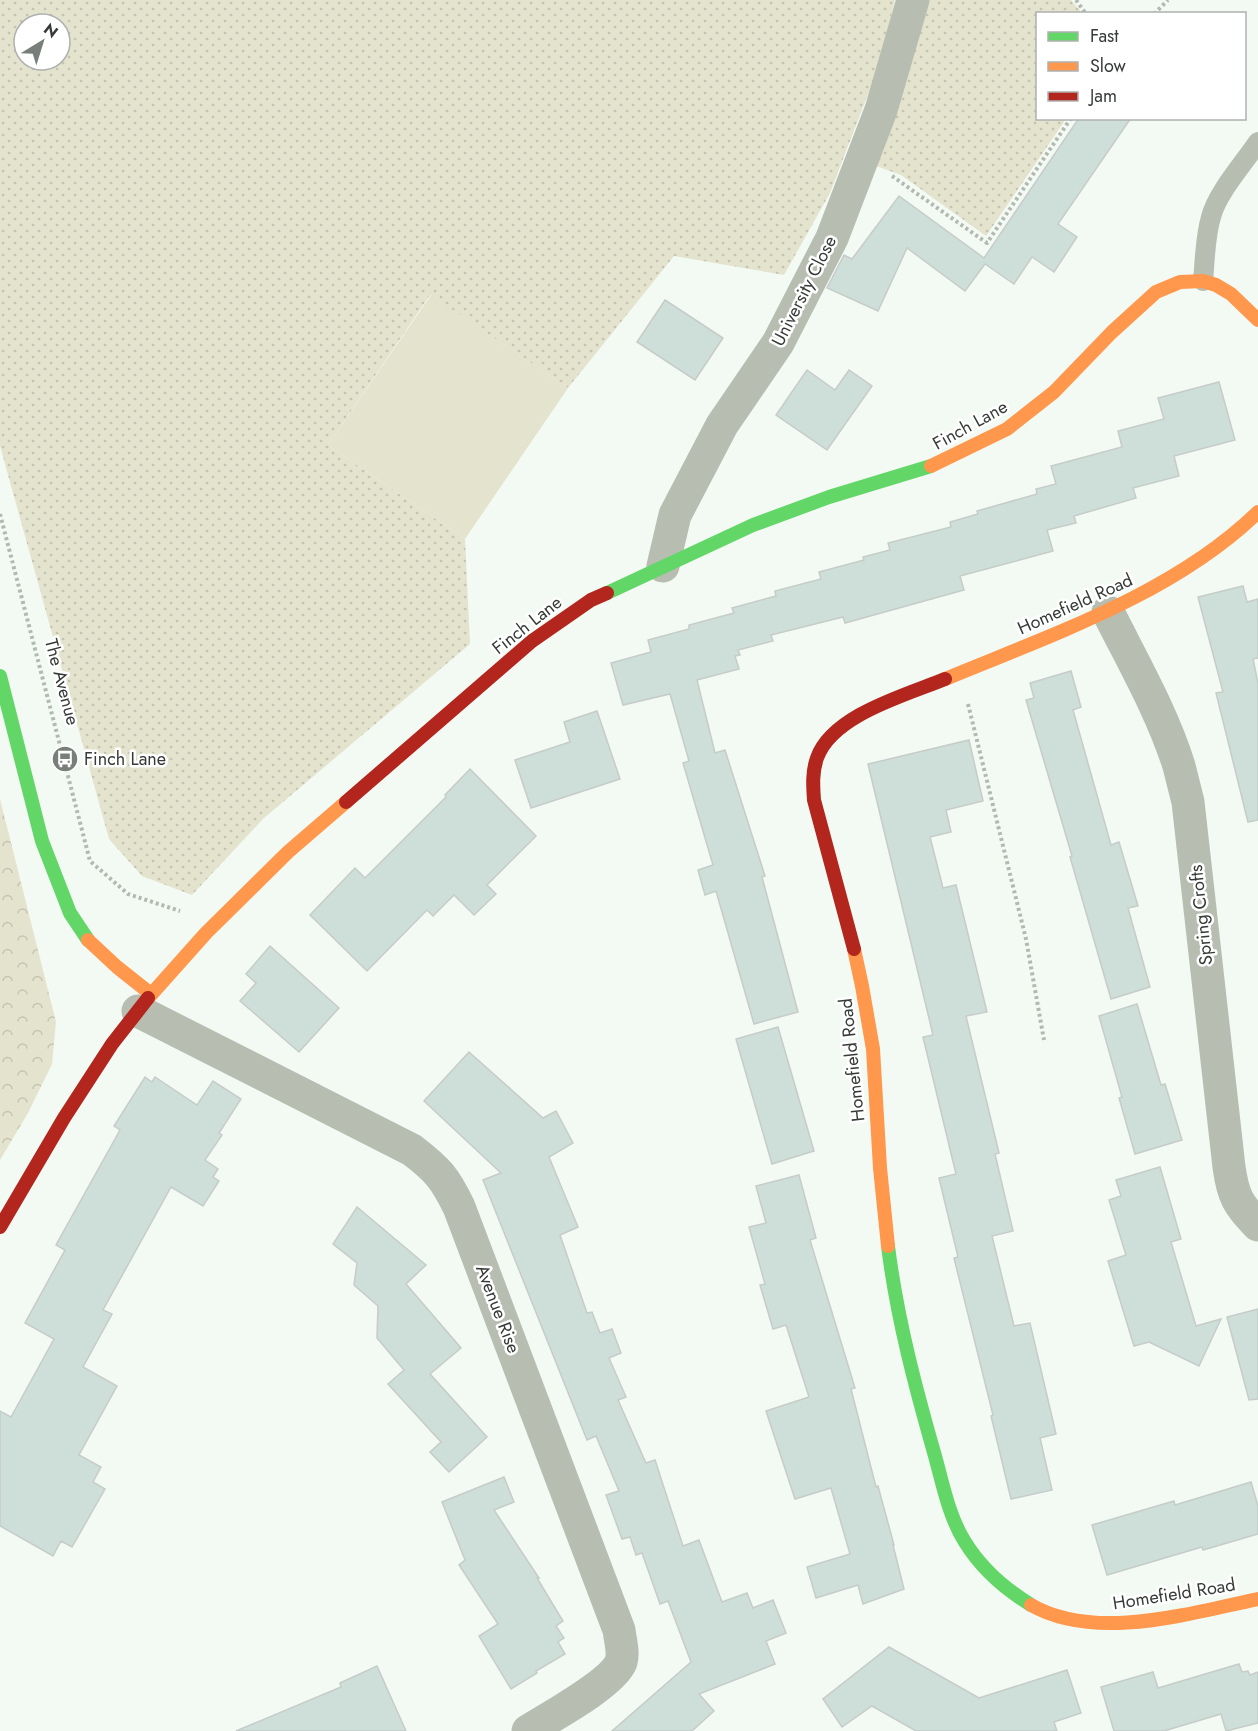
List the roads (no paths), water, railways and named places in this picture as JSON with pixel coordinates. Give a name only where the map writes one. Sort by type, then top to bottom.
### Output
[{"type":"street","name":"University Close","points":[[663,566],[675,515],[722,425],[778,343],[832,238],[881,110],[913,0]]},
{"type":"street","name":"Finch Lane","points":[[0,1227],[64,1118],[112,1044],[145,1002],[206,933],[288,852],[532,641],[591,600],[753,525],[829,497],[938,464],[1006,429],[1054,392],[1112,332],[1156,292],[1180,282],[1203,281]]},
{"type":"street","points":[[1203,281],[1216,285],[1231,294],[1258,320]]},
{"type":"street","name":"Homefield Road","points":[[1258,512],[1249,522],[1191,566],[1108,612],[862,713],[847,722],[832,733],[822,745],[814,765],[812,783],[814,800],[856,952],[873,1049],[880,1167],[891,1262],[904,1340],[945,1492],[958,1530],[990,1573],[1027,1602],[1049,1614],[1096,1623],[1128,1623],[1258,1599]]},
{"type":"street","name":"Spring Crofts","points":[[1108,612],[1149,692],[1165,729],[1179,766],[1188,802],[1228,1167],[1236,1198],[1245,1212],[1258,1225]]},
{"type":"street","points":[[0,676],[42,841],[70,914],[88,940],[117,967],[145,1002]]},
{"type":"street","name":"Avenue Rise","points":[[145,1002],[412,1150],[434,1167],[447,1184],[459,1207],[615,1618],[622,1647],[621,1661],[600,1685],[528,1731]]},
{"type":"lane","points":[[1203,281],[1207,231],[1211,215],[1220,197],[1258,142]]},
{"type":"place","name":"Finch Lane","points":[[65,759]]}]
